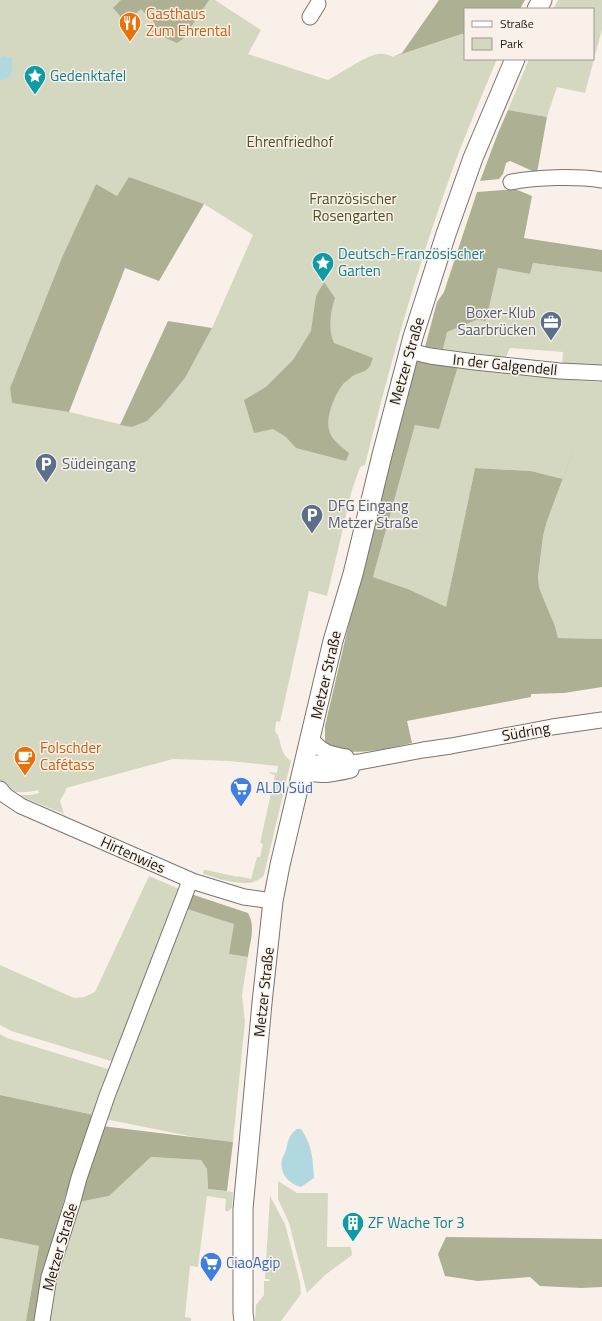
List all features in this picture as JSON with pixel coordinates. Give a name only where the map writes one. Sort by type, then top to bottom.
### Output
[{"type":"main road","name":"Metzer Straße","points":[[243,1318],[243,1209],[262,1003],[273,901],[280,865],[304,769],[333,641],[353,574],[382,455],[410,351],[446,234],[473,158],[515,60]]},
{"type":"street","points":[[310,18],[316,1]]},
{"type":"street","points":[[511,182],[535,179],[575,178],[602,180]]},
{"type":"street","name":"In der Galgendell","points":[[410,351],[430,356],[475,362],[560,371],[602,373]]},
{"type":"street","name":"Südring","points":[[304,769],[316,763],[346,764],[602,720]]},
{"type":"street","name":"Südring","points":[[310,739],[319,748],[331,754],[372,760]]},
{"type":"street","name":"Südring","points":[[304,769],[314,775],[328,775],[424,754],[451,746]]},
{"type":"street","name":"Hirtenwies","points":[[0,790],[21,806],[190,880],[244,897],[273,901]]},
{"type":"street","name":"Metzer Straße","points":[[42,1321],[49,1277],[79,1178],[107,1096],[190,880]]},
{"type":"green space","name":"Deutsch-Französischer Garten","points":[[0,0],[215,0],[261,30],[248,54],[328,80],[373,55],[382,54],[393,57],[464,34],[464,60],[497,60],[457,158],[422,259],[392,362],[365,465],[360,467],[352,490],[327,596],[309,591],[280,722],[276,721],[275,731],[282,750],[291,761],[264,875],[258,880],[243,883],[226,881],[203,874],[204,870],[206,870],[251,879],[257,857],[260,857],[263,844],[260,843],[275,775],[269,772],[277,773],[278,766],[229,761],[173,759],[66,788],[60,801],[64,814],[20,796],[39,793],[38,790],[28,792],[0,789]],"holes":[[[129,178],[204,204],[253,235],[212,328],[185,378],[161,407],[147,421],[132,427],[69,412],[12,402],[10,388],[63,255],[96,184],[117,196]]]},
{"type":"green space","points":[[121,0],[209,0],[183,39],[177,43],[148,30],[155,23],[141,9],[134,15],[129,11],[122,18],[113,8]]},
{"type":"green space","points":[[439,0],[525,0],[521,8],[464,8],[464,35],[462,34],[393,57],[402,53]]},
{"type":"green space","points":[[558,0],[602,0],[602,29],[594,59],[594,8],[554,8]]},
{"type":"green space","points":[[529,60],[594,60],[585,93],[557,87],[547,117],[508,110]]},
{"type":"green space","points":[[508,110],[547,117],[537,173],[510,161],[506,163],[503,174],[499,179],[480,181],[498,133]]},
{"type":"green space","points":[[129,177],[204,204],[159,281],[125,268],[69,412],[12,403],[10,388],[63,255],[96,184],[117,196]]},
{"type":"green space","points":[[515,189],[532,196],[524,238],[602,250],[602,272],[533,263],[530,274],[498,268],[486,321],[476,320],[447,332],[443,349],[425,347],[437,302],[444,292],[477,192]]},
{"type":"green space","points":[[533,263],[602,272],[602,368],[562,366],[563,352],[510,348],[506,357],[443,349],[446,332],[476,320],[486,321],[498,268],[530,274]]},
{"type":"green space","points":[[324,282],[335,298],[330,321],[334,343],[373,358],[367,370],[354,375],[344,383],[337,393],[329,414],[328,421],[331,436],[349,453],[346,461],[296,448],[286,437],[273,429],[254,433],[244,400],[266,387],[293,360],[311,331],[316,296]]},
{"type":"green space","points":[[168,321],[212,328],[185,378],[161,407],[147,421],[132,427],[120,425]]},
{"type":"green space","points":[[415,359],[458,366],[439,429],[415,425],[373,577],[408,589],[446,607],[475,468],[531,471],[563,479],[543,536],[538,577],[539,587],[555,626],[558,638],[602,639],[602,687],[564,693],[531,694],[531,697],[407,721],[412,743],[379,750],[355,752],[343,750],[333,747],[325,741],[325,726],[360,576]]},
{"type":"green space","points":[[458,366],[572,380],[602,381],[602,639],[558,638],[555,626],[539,587],[538,577],[543,536],[563,479],[531,471],[475,468],[446,608],[408,589],[373,577],[415,425]]},
{"type":"green space","points":[[149,876],[182,890],[114,1062],[11,1031],[0,1025],[0,965],[74,998],[84,997],[95,992]]},
{"type":"green space","points":[[191,894],[248,913],[252,924],[252,929],[248,957],[229,954],[234,924],[184,908]]},
{"type":"green space","points":[[184,908],[235,924],[229,954],[248,957],[242,995],[245,1021],[233,1142],[194,1137],[105,1119]]},
{"type":"green space","points":[[0,1034],[7,1038],[111,1070],[94,1115],[0,1095]]},
{"type":"green space","points":[[0,1095],[94,1115],[65,1197],[43,1276],[37,1321],[26,1321],[39,1246],[0,1238]]},
{"type":"green space","points":[[102,1126],[233,1142],[227,1191],[208,1189],[207,1169],[201,1160],[151,1157],[109,1196],[79,1202]]},
{"type":"green space","points":[[151,1157],[201,1160],[207,1169],[208,1189],[233,1192],[232,1207],[229,1211],[225,1211],[226,1199],[207,1196],[198,1267],[190,1266],[185,1317],[191,1318],[191,1321],[49,1321],[58,1270],[79,1202],[109,1196]]},
{"type":"green space","points":[[278,1181],[297,1193],[328,1193],[327,1247],[351,1247],[352,1255],[325,1275],[307,1293],[289,1223],[278,1199]]},
{"type":"green space","points":[[270,1196],[285,1224],[300,1282],[301,1294],[281,1321],[255,1321],[256,1305],[264,1295],[264,1281],[270,1281],[269,1279],[265,1279]]},
{"type":"green space","points":[[446,1237],[602,1239],[602,1287],[581,1288],[540,1286],[530,1277],[478,1281],[445,1276],[438,1254]]},
{"type":"green space","points":[[0,1238],[39,1246],[26,1321],[0,1321]]},
{"type":"water","points":[[2,56],[12,58],[12,69],[8,78],[0,80],[0,60]]},
{"type":"water","points":[[297,1129],[301,1129],[308,1140],[314,1171],[314,1178],[301,1187],[288,1180],[283,1173],[281,1164],[289,1138]]},
{"type":"place","name":"Gasthaus Zum Ehrental","points":[[130,42]]},
{"type":"place","name":"Gedenktafel","points":[[35,96]]},
{"type":"place","name":"Deutsch-Französischer Garten","points":[[323,282]]},
{"type":"place","name":"Boxer-Klub Saarbrücken","points":[[551,342]]},
{"type":"place","name":"Südeingang","points":[[46,484]]},
{"type":"place","name":"DFG Eingang Metzer Straße","points":[[312,534]]},
{"type":"place","name":"Folschder Cafétass","points":[[25,776]]},
{"type":"place","name":"ALDI Süd","points":[[241,808]]},
{"type":"place","name":"ZF Wache Tor 3","points":[[353,1242]]},
{"type":"place","name":"CiaoAgip","points":[[211,1282]]},
{"type":"park label","name":"Ehrenfriedhof","points":[[290,142]]},
{"type":"park label","name":"Französischer Rosengarten","points":[[353,208]]}]
